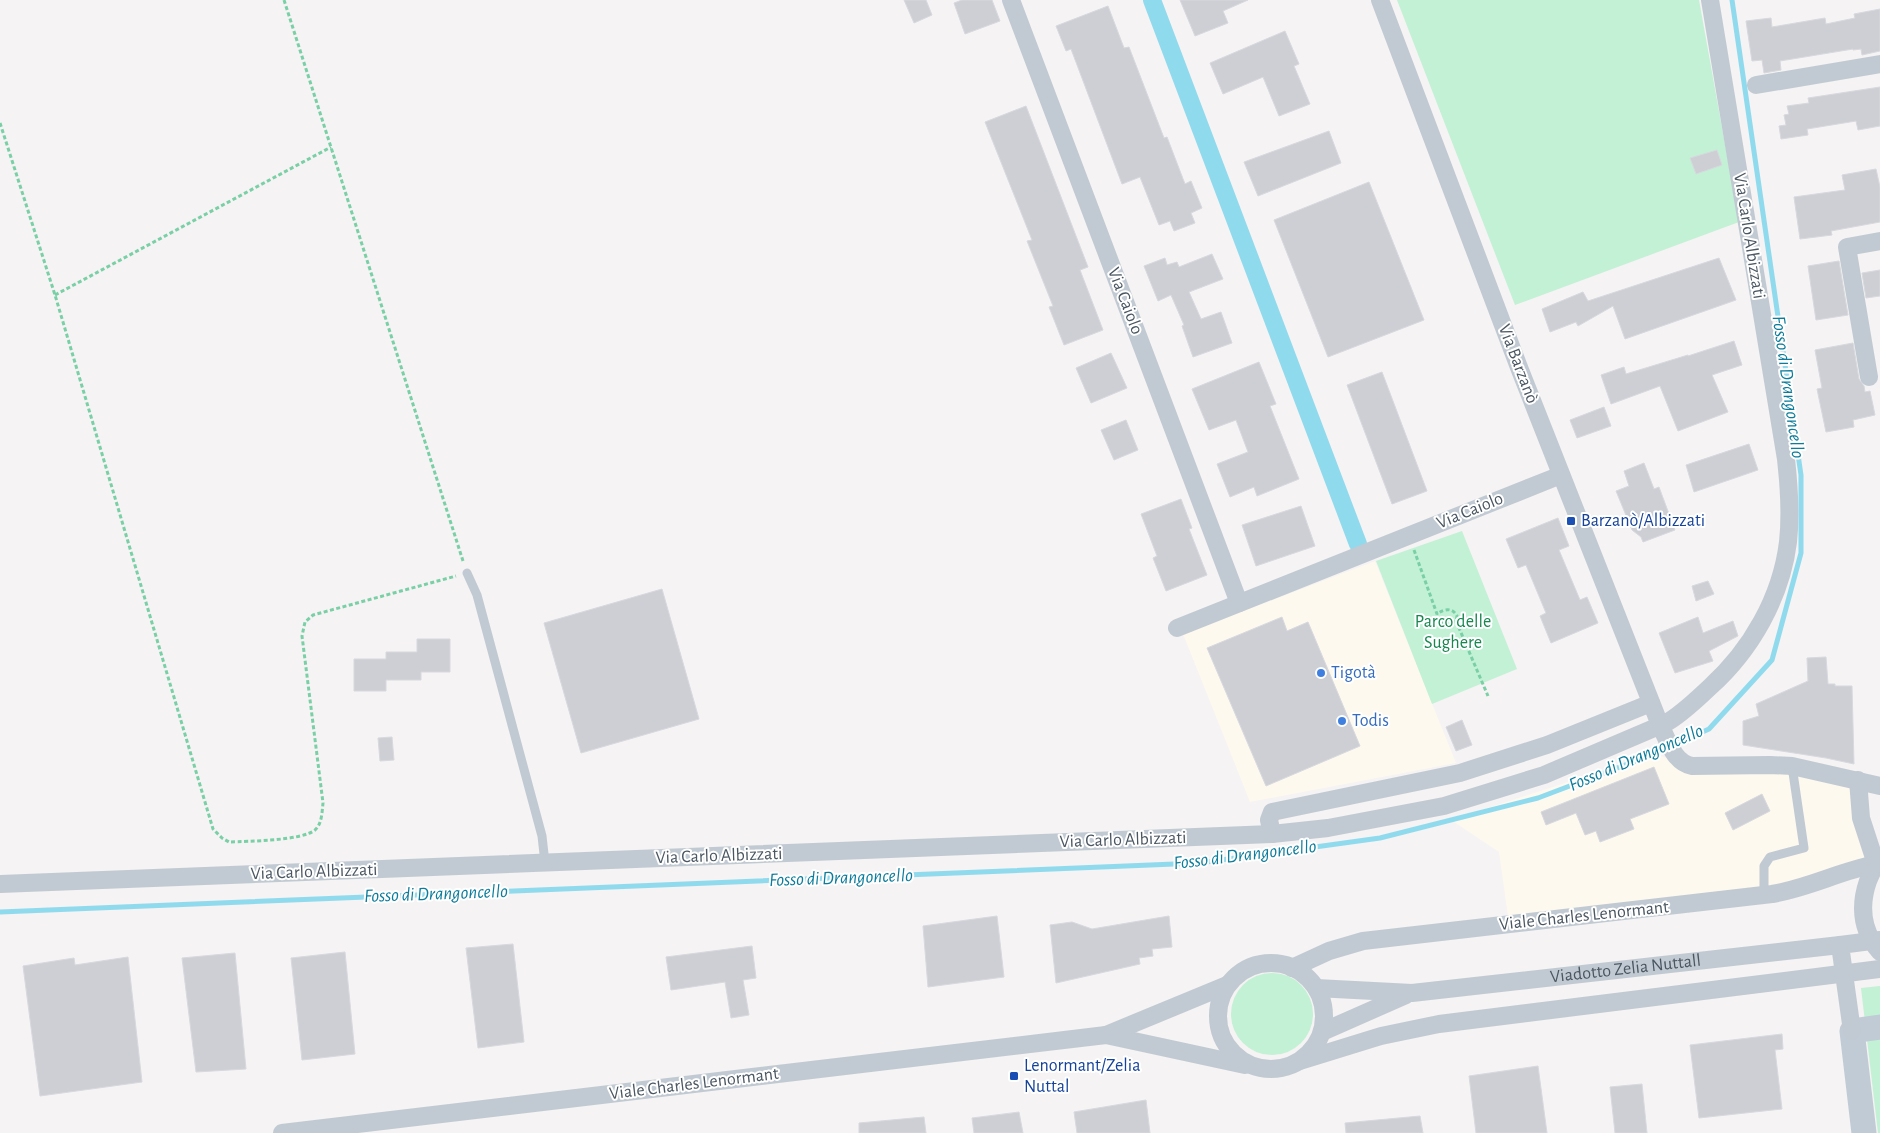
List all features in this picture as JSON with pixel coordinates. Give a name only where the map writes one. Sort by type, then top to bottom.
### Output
[{"type":"street","name":"Via Caiolo","points":[[1011,0],[1239,603]]},
{"type":"street","name":"Via Barzanò","points":[[1380,0],[1561,474],[1651,702],[1674,753],[1682,762],[1692,766],[1792,766]]},
{"type":"street","name":"Via Carlo Albizzati","points":[[0,884],[1272,834],[1328,828],[1444,806],[1544,775],[1662,729],[1719,679],[1749,642],[1775,594],[1784,566],[1788,534],[1789,489],[1786,459],[1710,0]]},
{"type":"street","points":[[1756,85],[1880,64]]},
{"type":"street","points":[[1868,377],[1847,247],[1880,241]]},
{"type":"street","name":"Via Caiolo","points":[[1176,628],[1561,474]]},
{"type":"street","points":[[1272,834],[1270,820],[1272,812],[1460,774],[1547,745],[1651,702]]},
{"type":"street","points":[[1792,766],[1880,786]]},
{"type":"street","points":[[1858,780],[1861,818],[1878,862],[1865,891],[1863,912],[1869,937],[1880,952]]},
{"type":"street","name":"Viale Charles Lenormant","points":[[1292,968],[1338,948],[1371,940],[1784,892],[1878,862]]},
{"type":"street","name":"Viadotto Zelia Nuttall","points":[[1316,988],[1412,993],[1880,940]]},
{"type":"street","points":[[1840,945],[1864,1133]]},
{"type":"street","points":[[1300,1061],[1317,1043],[1322,1032],[1324,1017],[1322,1002],[1316,988],[1306,976],[1292,968],[1275,963],[1257,965],[1240,973],[1227,985],[1220,1000],[1217,1017],[1220,1033],[1228,1048],[1240,1059],[1255,1067],[1270,1069],[1285,1067],[1381,1036],[1439,1024],[1880,969]]},
{"type":"street","name":"Viale Charles Lenormant","points":[[282,1133],[1106,1035],[1227,985]]},
{"type":"street","name":"Viadotto Zelia Nuttall","points":[[1322,1032],[1412,993]]},
{"type":"street","points":[[1852,1031],[1880,1027]]},
{"type":"street","name":"Viale Charles Lenormant","points":[[1106,1035],[1255,1067]]},
{"type":"lane","points":[[467,573],[480,605],[542,836],[545,863]]},
{"type":"lane","points":[[1764,895],[1764,866],[1770,857],[1804,848],[1792,766]]},
{"type":"path","points":[[0,123],[55,295],[213,828],[222,838],[229,842],[303,836],[316,829],[321,819],[323,804],[302,636],[304,622],[313,615],[467,573],[284,0]]},
{"type":"path","points":[[55,295],[331,147]]},
{"type":"path","points":[[1408,536],[1437,614],[1438,622],[1450,624],[1456,621]]},
{"type":"path","points":[[1437,614],[1449,609],[1455,612],[1457,616],[1456,621],[1488,696]]},
{"type":"shaded area","points":[[1375,561],[1456,763],[1250,802],[1183,634]]},
{"type":"shaded area","points":[[1654,754],[1685,764],[1858,780],[1876,864],[1772,894],[1509,924],[1499,852],[1451,820]]},
{"type":"green space","points":[[1397,0],[1699,0],[1739,222],[1515,305]]},
{"type":"green space","name":"Parco delle Sughere","points":[[1462,531],[1517,669],[1432,704],[1376,561]]},
{"type":"green space","points":[[1272,973],[1288,976],[1301,985],[1310,998],[1313,1014],[1310,1030],[1301,1043],[1288,1052],[1272,1055],[1256,1052],[1243,1043],[1234,1030],[1231,1014],[1234,998],[1243,985],[1256,976]]},
{"type":"green space","points":[[1880,986],[1880,1133],[1878,1133],[1861,988]]},
{"type":"building","points":[[904,0],[926,0],[932,15],[914,23]]},
{"type":"building","points":[[962,0],[992,0],[1000,21],[965,34],[954,3]]},
{"type":"building","points":[[1180,0],[1248,0],[1223,11],[1228,23],[1195,36]]},
{"type":"building","points":[[1108,6],[1124,48],[1129,47],[1164,138],[1167,137],[1185,184],[1191,181],[1202,208],[1191,213],[1195,223],[1174,231],[1170,221],[1159,225],[1140,177],[1122,184],[1071,49],[1066,51],[1056,26]]},
{"type":"building","points":[[1880,9],[1880,51],[1862,55],[1861,49],[1853,49],[1780,61],[1781,70],[1764,73],[1762,60],[1752,61],[1746,21],[1771,18],[1772,27],[1825,18],[1826,24],[1855,18],[1854,14]]},
{"type":"building","points":[[1285,31],[1299,64],[1294,66],[1310,104],[1279,116],[1263,77],[1223,94],[1210,63]]},
{"type":"building","points":[[1880,87],[1880,126],[1858,130],[1856,121],[1807,129],[1808,135],[1781,139],[1779,126],[1786,125],[1784,115],[1789,114],[1787,106],[1809,103],[1808,98]]},
{"type":"building","points":[[1026,106],[1088,267],[1080,270],[1103,330],[1064,345],[1049,307],[1053,306],[1027,241],[1032,240],[985,122]]},
{"type":"building","points":[[1329,131],[1341,163],[1258,196],[1244,162]]},
{"type":"building","points":[[1717,150],[1722,165],[1696,174],[1690,158]]},
{"type":"building","points":[[1876,169],[1880,187],[1880,222],[1831,231],[1832,235],[1800,239],[1794,197],[1845,190],[1842,175]]},
{"type":"building","points":[[1369,182],[1424,320],[1328,357],[1274,220]]},
{"type":"building","points":[[1212,254],[1223,279],[1189,292],[1201,319],[1221,312],[1232,343],[1193,357],[1182,326],[1184,325],[1171,295],[1158,301],[1144,266],[1165,258],[1167,265],[1177,262],[1179,267]]},
{"type":"building","points":[[1719,258],[1736,300],[1625,339],[1613,306],[1578,326],[1576,322],[1550,332],[1542,309],[1583,292],[1588,301]]},
{"type":"building","points":[[1839,261],[1848,315],[1816,320],[1808,266]]},
{"type":"building","points":[[1880,270],[1880,296],[1866,298],[1862,273]]},
{"type":"building","points":[[1734,341],[1742,365],[1712,375],[1728,412],[1678,431],[1660,386],[1611,404],[1601,375],[1624,367],[1626,374]]},
{"type":"building","points":[[1853,343],[1859,379],[1864,386],[1865,392],[1870,391],[1875,415],[1853,420],[1854,427],[1826,432],[1817,389],[1822,388],[1815,350]]},
{"type":"building","points":[[1111,353],[1127,388],[1091,403],[1076,368]]},
{"type":"building","points":[[1259,362],[1276,404],[1270,406],[1299,479],[1257,496],[1254,487],[1230,497],[1217,464],[1248,452],[1236,420],[1209,430],[1192,389]]},
{"type":"building","points":[[1382,372],[1427,491],[1392,504],[1347,385]]},
{"type":"building","points":[[1604,407],[1611,426],[1577,438],[1570,420]]},
{"type":"building","points":[[1126,420],[1138,450],[1114,460],[1101,430]]},
{"type":"building","points":[[1749,444],[1758,470],[1694,492],[1686,465]]},
{"type":"building","points":[[1644,463],[1654,489],[1659,487],[1675,530],[1643,542],[1641,537],[1632,530],[1616,491],[1629,486],[1624,471]]},
{"type":"building","points":[[1181,499],[1192,528],[1189,529],[1207,575],[1166,591],[1153,558],[1157,556],[1141,514]]},
{"type":"building","points":[[1301,506],[1315,546],[1256,566],[1242,525]]},
{"type":"building","points":[[1558,518],[1569,546],[1559,550],[1580,600],[1587,597],[1598,623],[1551,643],[1540,616],[1546,613],[1526,565],[1518,568],[1506,539]]},
{"type":"building","points":[[1708,581],[1714,594],[1696,601],[1692,586]]},
{"type":"building","points":[[662,589],[699,719],[581,753],[544,623]]},
{"type":"building","points":[[1282,617],[1287,631],[1308,622],[1360,746],[1266,786],[1207,648]]},
{"type":"building","points":[[1698,617],[1703,633],[1733,621],[1738,636],[1709,651],[1713,661],[1675,673],[1659,633]]},
{"type":"building","points":[[417,639],[450,639],[450,672],[421,672],[421,680],[386,680],[386,691],[354,691],[354,659],[386,659],[386,652],[417,652]]},
{"type":"building","points":[[1826,657],[1828,684],[1852,686],[1854,764],[1743,745],[1743,721],[1759,716],[1756,704],[1808,681],[1807,658]]},
{"type":"building","points":[[1462,720],[1472,745],[1456,751],[1446,727]]},
{"type":"building","points":[[392,737],[394,760],[380,761],[378,738]]},
{"type":"building","points":[[1654,767],[1669,804],[1630,819],[1634,829],[1600,842],[1596,831],[1585,835],[1576,813],[1546,825],[1541,812]]},
{"type":"building","points":[[1762,794],[1770,811],[1733,830],[1725,813]]},
{"type":"building","points":[[997,916],[1004,977],[928,987],[923,926]]},
{"type":"building","points":[[1169,916],[1172,947],[1152,949],[1153,956],[1139,958],[1140,964],[1056,983],[1050,925],[1072,922],[1092,929]]},
{"type":"building","points":[[513,944],[524,1042],[478,1048],[466,948]]},
{"type":"building","points":[[752,946],[756,978],[743,980],[749,1015],[731,1018],[725,982],[671,990],[666,957]]},
{"type":"building","points":[[345,952],[355,1054],[302,1060],[291,958]]},
{"type":"building","points":[[235,953],[246,1069],[196,1072],[182,958]]},
{"type":"building","points":[[128,957],[142,1082],[40,1096],[23,966],[74,958],[75,965]]},
{"type":"building","points":[[1782,1034],[1783,1049],[1775,1050],[1782,1109],[1699,1118],[1690,1045]]},
{"type":"building","points":[[1538,1066],[1547,1133],[1476,1133],[1469,1076]]},
{"type":"building","points":[[1642,1084],[1647,1133],[1615,1133],[1610,1087]]},
{"type":"building","points":[[1146,1100],[1150,1133],[1077,1133],[1074,1112]]},
{"type":"building","points":[[1019,1112],[1023,1133],[974,1133],[972,1118]]},
{"type":"building","points":[[1420,1116],[1423,1133],[1346,1133],[1345,1123]]},
{"type":"building","points":[[924,1117],[926,1133],[859,1133],[859,1123]]},
{"type":"waterway","points":[[1152,0],[1358,544]]},
{"type":"waterway","name":"Fosso di Drangoncello","points":[[0,912],[1199,863],[1380,838],[1538,798],[1654,754],[1709,729],[1772,660],[1801,553],[1801,475],[1732,0]]},
{"type":"place","name":"Barzanò/Albizzati","points":[[1571,521]]},
{"type":"place","name":"Tigotà","points":[[1321,673]]},
{"type":"place","name":"Todis","points":[[1342,721]]},
{"type":"place","name":"Lenormant/Zelia Nuttal","points":[[1014,1076]]}]
